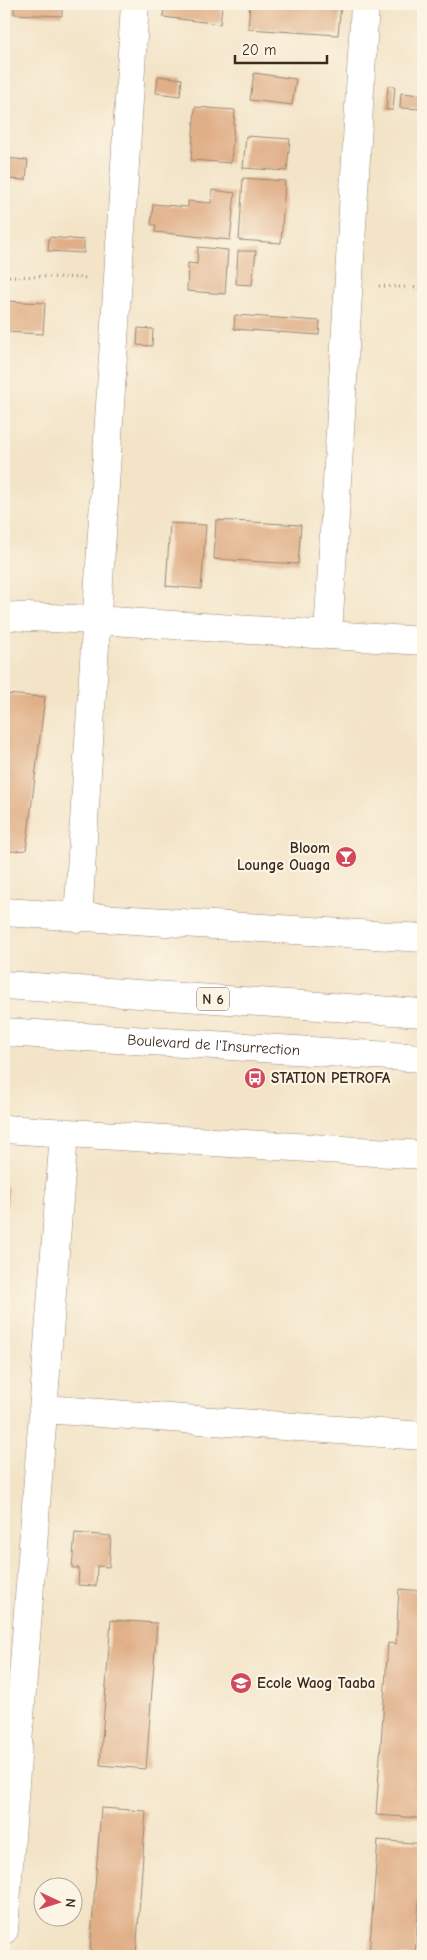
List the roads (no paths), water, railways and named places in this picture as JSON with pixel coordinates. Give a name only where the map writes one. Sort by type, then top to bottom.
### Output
[{"type":"street","points":[[78,918],[135,4]]},
{"type":"street","points":[[328,635],[365,4]]},
{"type":"street","points":[[4,616],[423,641]]},
{"type":"street","points":[[4,912],[423,938]]},
{"type":"street","name":"N 6","points":[[4,985],[423,1013]]},
{"type":"street","name":"Boulevard de l'Insurrection","points":[[4,1032],[423,1058]]},
{"type":"street","points":[[4,1128],[423,1156]]},
{"type":"street","points":[[4,1930],[64,1133]]},
{"type":"street","points":[[43,1409],[423,1436]]},
{"type":"place","name":"Bloom Lounge Ouaga","points":[[346,857]]},
{"type":"place","name":"STATION PETROFA","points":[[255,1078]]},
{"type":"place","name":"Ecole Waog Taaba","points":[[241,1683]]}]
